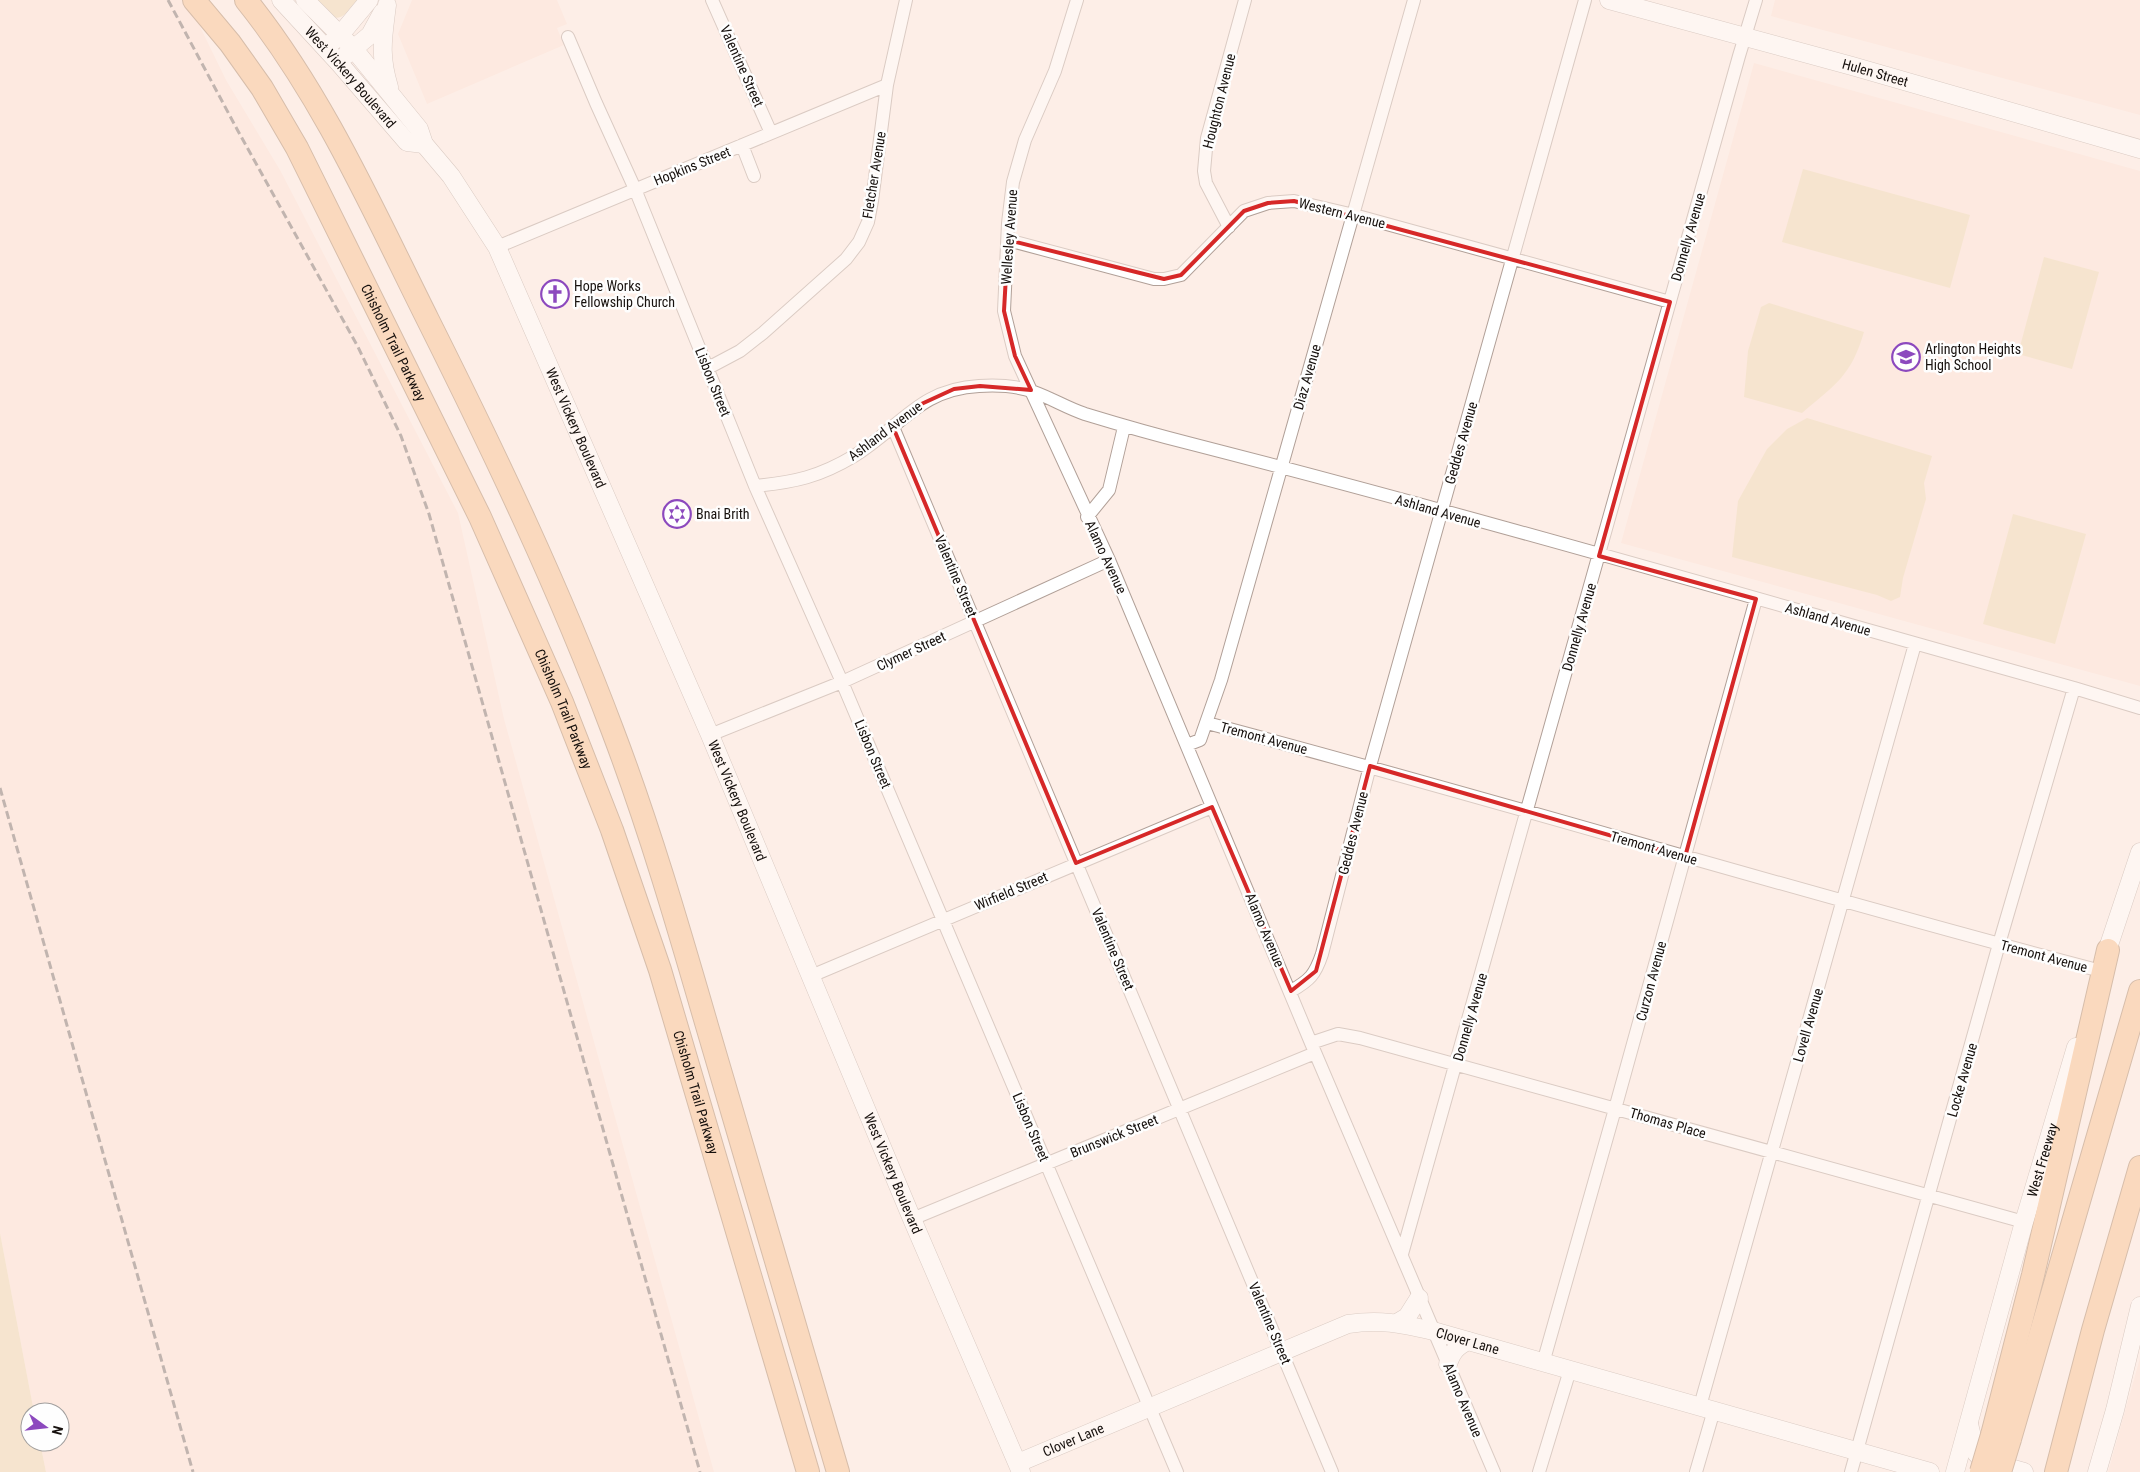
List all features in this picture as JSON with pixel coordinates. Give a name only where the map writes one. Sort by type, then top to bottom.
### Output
[{"type":"highway","name":"Chisholm Trail Parkway","points":[[194,0],[262,88],[297,148],[480,517],[562,702],[628,876],[698,1093],[808,1472]]},
{"type":"highway","name":"Chisholm Trail Parkway","points":[[246,0],[304,81],[328,123],[524,518],[570,624],[613,731],[658,860],[838,1472]]},
{"type":"highway","points":[[2000,1472],[2001,1437],[2033,1275],[2108,950]]},
{"type":"highway","points":[[1981,1472],[2001,1437],[2140,991]]},
{"type":"highway","points":[[2059,1464],[2093,1330],[2140,1167]]},
{"type":"highway","points":[[2093,1330],[2112,1305],[2140,1217]]},
{"type":"main road","name":"West Vickery Boulevard","points":[[280,0],[339,63],[406,142],[424,144]]},
{"type":"main road","name":"West Vickery Boulevard","points":[[305,0],[353,48],[419,129],[424,144],[451,176],[497,247],[710,735],[912,1219],[1020,1467]]},
{"type":"main road","points":[[325,48],[340,35],[369,0]]},
{"type":"main road","name":"Hulen Street","points":[[1609,0],[2140,149]]},
{"type":"main road","points":[[339,63],[353,48],[370,35],[389,2]]},
{"type":"main road","points":[[389,2],[383,28],[382,62],[391,94]]},
{"type":"main road","name":"West Freeway","points":[[1955,1472],[2024,1222],[2069,1070],[2140,852]]},
{"type":"main road","points":[[1397,1323],[1407,1317],[1419,1298]]},
{"type":"main road","points":[[2096,1471],[2115,1410],[2140,1306]]},
{"type":"main road","name":"Clover Lane","points":[[1020,1467],[1149,1407],[1348,1324],[1372,1321],[1397,1323],[1433,1331],[1858,1450],[1930,1472]]},
{"type":"main road","points":[[1448,1364],[1452,1353],[1458,1346],[1468,1341]]},
{"type":"main road","points":[[1969,1423],[1976,1452],[1982,1460],[2024,1472]]},
{"type":"street","name":"Valentine Street","points":[[712,0],[771,133]]},
{"type":"street","name":"Fletcher Avenue","points":[[708,368],[740,351],[763,332],[846,259],[859,242],[868,222],[887,85],[906,0]]},
{"type":"street","name":"Wellesley Avenue","points":[[1031,390],[1015,356],[1004,311],[1013,182],[1025,140],[1055,71],[1077,0]]},
{"type":"street","name":"Houghton Avenue","points":[[1229,227],[1206,183],[1204,171],[1207,138],[1245,0]]},
{"type":"street","name":"Diaz Avenue","points":[[1187,745],[1200,740],[1207,723],[1282,467],[1414,0]]},
{"type":"street","name":"Geddes Avenue","points":[[1291,991],[1308,981],[1316,971],[1370,766],[1585,0]]},
{"type":"street","name":"Donnelly Avenue","points":[[1402,1254],[1738,56],[1746,37],[1756,0]]},
{"type":"street","name":"Lisbon Street","points":[[568,37],[635,189],[755,486],[842,682],[1177,1472]]},
{"type":"street","name":"Hopkins Street","points":[[497,247],[887,85]]},
{"type":"street","points":[[742,145],[754,176]]},
{"type":"street","name":"Western Avenue","points":[[1008,240],[1154,279],[1164,279],[1180,275],[1244,211],[1253,206],[1281,201],[1309,203],[1670,302]]},
{"type":"street","name":"Ashland Avenue","points":[[755,486],[812,478],[858,454],[917,406],[936,395],[954,389],[980,386],[1031,390],[1072,409],[1124,427],[1282,467],[2140,708]]},
{"type":"street","name":"Alamo Avenue","points":[[1031,390],[1087,516],[1109,560],[1291,991],[1313,1048],[1494,1472]]},
{"type":"street","name":"Valentine Street","points":[[893,426],[1332,1472]]},
{"type":"street","points":[[1087,516],[1108,490],[1124,427]]},
{"type":"street","name":"Clymer Street","points":[[710,735],[842,682],[1109,560]]},
{"type":"street","name":"Curzon Avenue","points":[[1543,1363],[1756,599]]},
{"type":"street","name":"Lovell Avenue","points":[[1696,1472],[1707,1408],[1773,1152],[1915,644]]},
{"type":"street","name":"Locke Avenue","points":[[1851,1472],[1999,944],[2074,688]]},
{"type":"street","name":"Tremont Avenue","points":[[1207,723],[1370,766],[1685,857],[2101,971]]},
{"type":"street","name":"Wirfield Street","points":[[811,976],[1212,807]]},
{"type":"street","name":"Thomas Place","points":[[1313,1048],[1338,1034],[1360,1038],[2024,1222]]},
{"type":"street","name":"Brunswick Street","points":[[912,1219],[1179,1109],[1313,1048]]},
{"type":"street","points":[[1540,1472],[1570,1370]]},
{"type":"highlighted area","points":[[1294,201],[1670,302],[1599,556],[1756,599],[1685,857],[1370,766],[1316,971],[1291,991],[1212,807],[1076,863],[893,427],[917,406],[954,389],[980,386],[1031,390],[1015,356],[1004,311],[1008,240],[1164,279],[1181,275],[1244,211],[1268,203]]},
{"type":"shaded area","points":[[0,0],[187,0],[226,80],[280,170],[458,513],[504,719],[714,1472],[46,1472],[42,1452],[70,1452],[70,1402],[32,1402],[0,1233]]},
{"type":"shaded area","points":[[312,0],[358,0],[345,14],[336,18],[326,13]]},
{"type":"shaded area","points":[[412,0],[557,0],[567,24],[557,28],[564,45],[427,104],[398,34]]},
{"type":"shaded area","points":[[1775,0],[2140,0],[2140,115],[1771,16]]},
{"type":"shaded area","name":"Arlington Heights High School","points":[[1754,63],[2140,171],[2140,686],[1621,543]]},
{"type":"shaded area","points":[[1803,169],[1970,215],[1950,288],[1782,242]]},
{"type":"shaded area","points":[[2044,257],[2099,272],[2072,369],[2018,354]]},
{"type":"shaded area","points":[[1769,303],[1864,332],[1854,359],[1848,369],[1833,386],[1802,413],[1744,397],[1748,351],[1761,307]]},
{"type":"shaded area","points":[[1807,418],[1932,456],[1924,483],[1926,499],[1903,578],[1900,597],[1891,601],[1877,595],[1732,557],[1738,501],[1767,449],[1787,429]]},
{"type":"shaded area","points":[[2013,514],[2086,534],[2055,644],[1983,624]]},
{"type":"shaded area","points":[[0,1233],[32,1402],[20,1402],[20,1452],[42,1452],[46,1472],[0,1472]]},
{"type":"shaded area","points":[[2140,1358],[2140,1472],[2108,1472]]},
{"type":"railway","points":[[168,0],[238,131],[358,347],[401,436],[429,514],[700,1472]]},
{"type":"railway","points":[[0,788],[193,1472]]},
{"type":"place","name":"Hope Works Fellowship Church","points":[[555,294]]},
{"type":"place","name":"Arlington Heights High School","points":[[1906,357]]},
{"type":"place","name":"Bnai Brith","points":[[677,514]]}]
